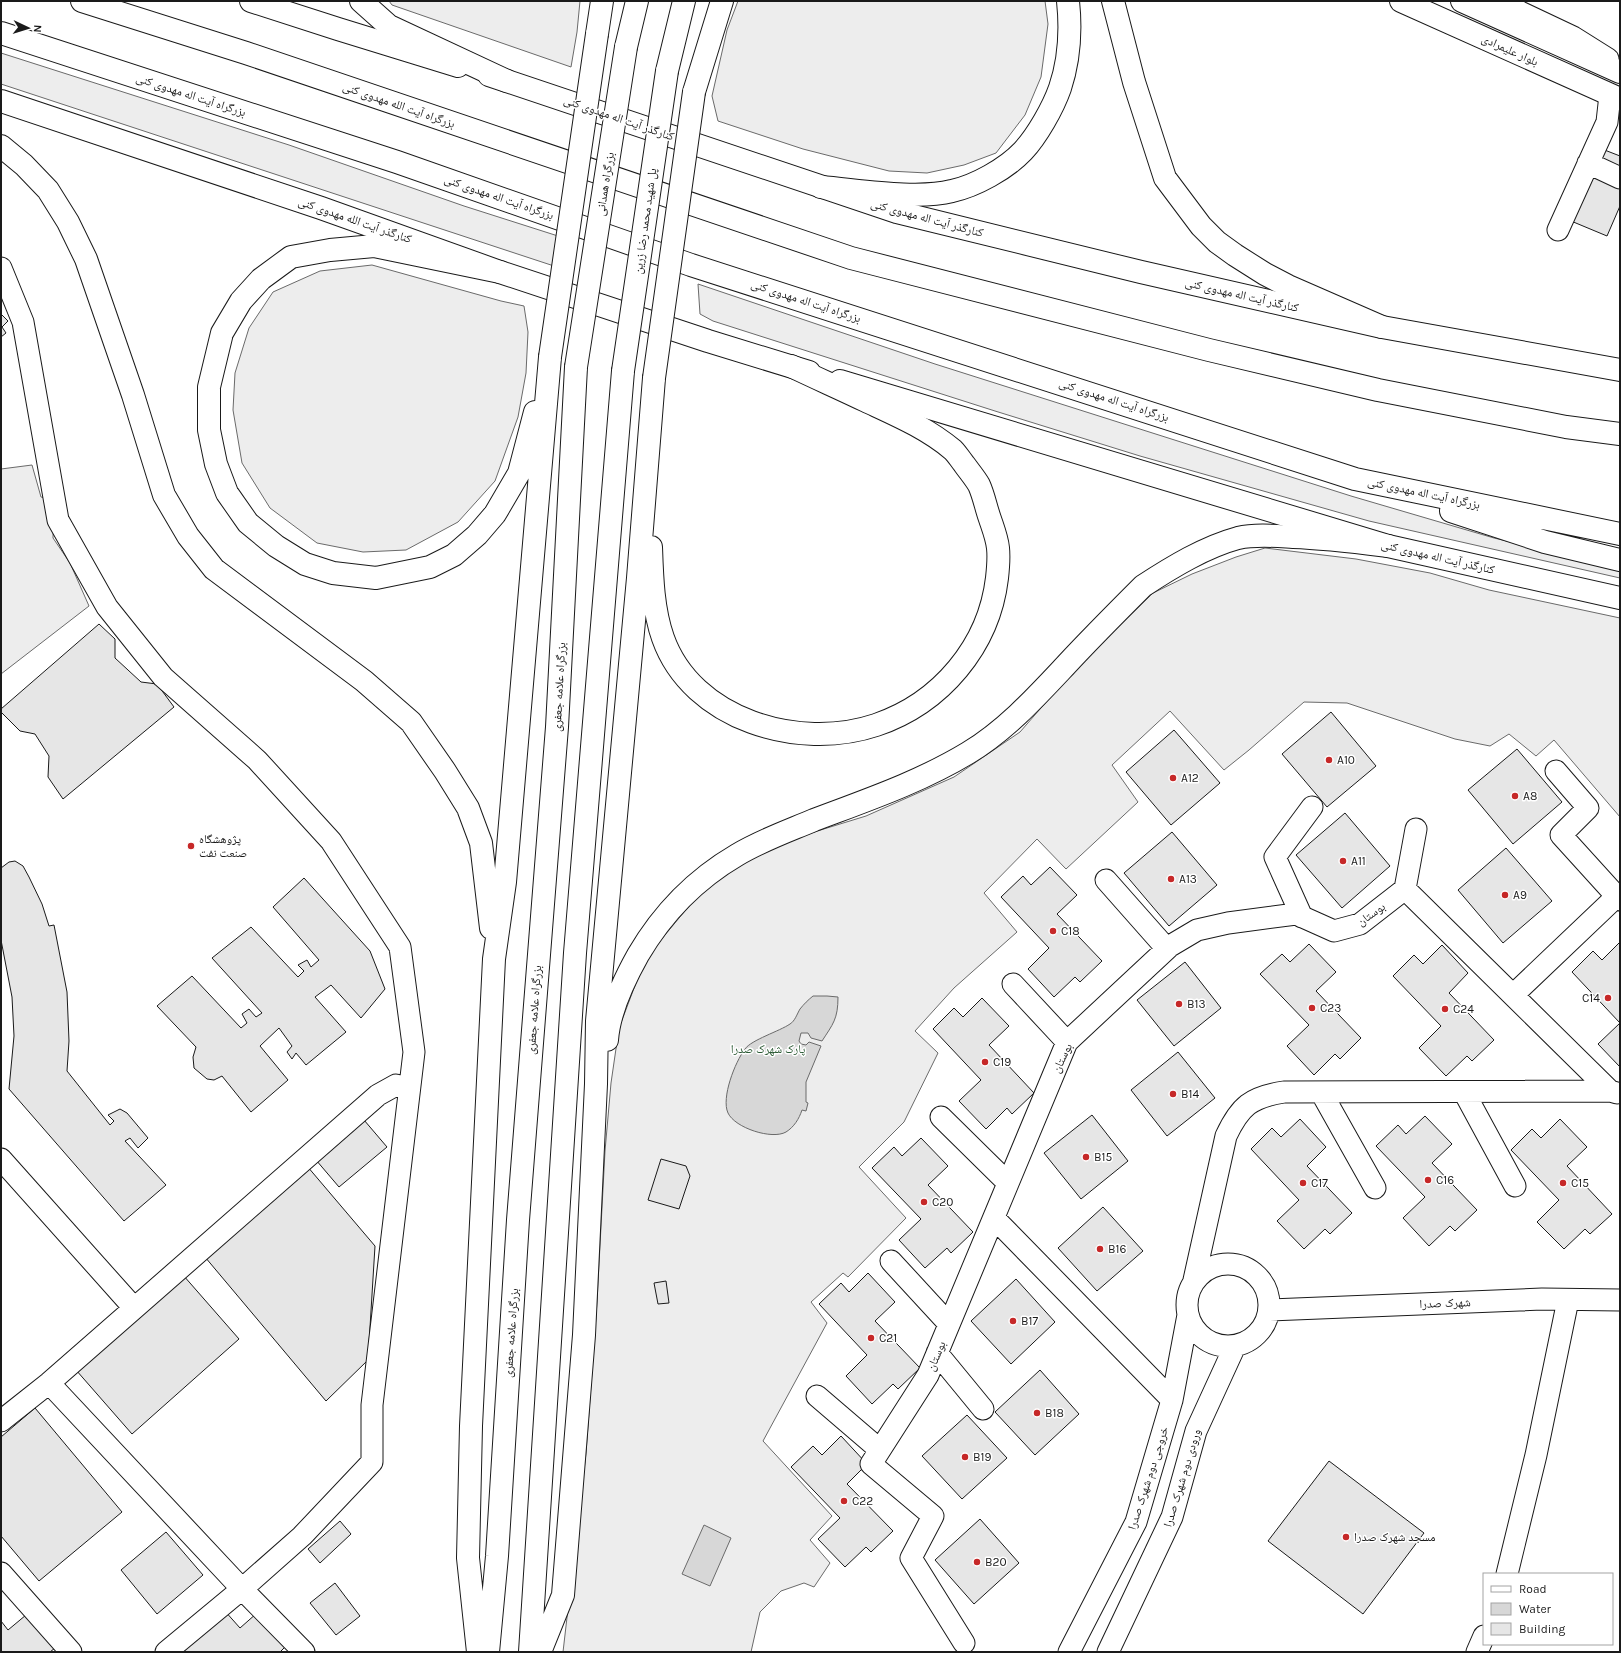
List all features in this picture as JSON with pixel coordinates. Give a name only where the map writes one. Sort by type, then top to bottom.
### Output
[{"type":"main road","name":"بزرگراه آیت الله مهدوی کنی","points":[[82,1],[246,53],[851,258],[1210,350],[1378,390],[1566,427],[1620,434]]},
{"type":"main road","name":"کنارگذر آیت اله مهدوی کنی","points":[[251,1],[507,81],[897,212],[1141,272],[1382,327],[1620,370]]},
{"type":"main road","points":[[361,1],[389,26],[507,81]]},
{"type":"main road","points":[[478,1652],[468,1558],[468,1535],[471,1426],[494,960],[505,882],[550,357],[602,1]]},
{"type":"main road","name":"بزرگراه همدانی","points":[[576,367],[626,47],[637,1]]},
{"type":"main road","name":"پل شهید محمد رضا زرین","points":[[530,1652],[575,953],[623,371],[667,71],[684,1]]},
{"type":"main road","points":[[540,1652],[563,1595],[584,1335],[596,1084],[597,1021],[638,578],[647,448],[654,378],[694,92],[715,1]]},
{"type":"main road","points":[[694,92],[722,1]]},
{"type":"main road","points":[[821,187],[901,194],[931,194],[952,191],[972,184],[999,170],[1022,151],[1044,121],[1060,89],[1067,56],[1069,18],[1068,1]]},
{"type":"main road","points":[[1112,1],[1134,82],[1165,178],[1201,226],[1217,242],[1265,274],[1288,286],[1382,327]]},
{"type":"main road","name":"بلوار علیمرادی","points":[[1401,1],[1615,97]]},
{"type":"main road","name":"بلوار علیمرادی","points":[[1462,1],[1620,72]]},
{"type":"main road","name":"بزرگراه آیت اله مهدوی کنی","points":[[1,33],[397,162],[691,265],[1355,478],[1620,534]]},
{"type":"main road","name":"کنارگذر آیت الله مهدوی کنی","points":[[1,101],[321,208],[500,272],[708,341]]},
{"type":"main road","points":[[1,146],[24,165],[48,190],[68,222],[86,259],[133,395],[164,495],[188,536],[214,569],[364,681],[411,722],[445,771],[464,802],[481,843],[494,960]]},
{"type":"main road","points":[[500,272],[374,246],[330,250],[291,257],[261,279],[241,301],[222,333],[209,387],[209,430],[216,464],[227,493],[248,523],[276,546],[305,564],[334,573],[376,578],[430,567],[454,555],[477,535],[495,514],[519,473],[550,357]]},
{"type":"main road","name":"کنارگذر آیت اله مهدوی کنی","points":[[708,341],[1388,546],[1620,598]]},
{"type":"main road","points":[[647,448],[652,555],[657,613],[663,638],[672,658],[699,691],[729,713],[748,721],[770,728],[810,734],[848,732],[876,725],[899,715],[922,702],[943,686],[961,666],[979,638],[987,621],[995,596],[998,547],[978,485],[955,452],[922,428],[791,366]]},
{"type":"main road","name":"بزرگراه علامه جعفری","points":[[488,1652],[497,1556],[518,1220],[556,727],[576,367]]},
{"type":"main road","points":[[1355,478],[1545,542],[1620,560]]},
{"type":"main road","points":[[596,1084],[606,1049],[608,1027],[625,979],[643,948],[661,920],[681,898],[705,877],[731,859],[776,835],[930,775],[970,752],[1001,730],[1143,586],[1183,561],[1208,549],[1239,538],[1272,535],[1326,538],[1388,546]]},
{"type":"street","points":[[1497,1],[1573,37],[1620,68]]},
{"type":"street","points":[[1558,230],[1607,122],[1615,97]]},
{"type":"street","points":[[1588,163],[1620,178]]},
{"type":"street","points":[[1,268],[23,322],[58,520],[107,608],[163,677],[257,760],[330,841],[400,947],[414,1052],[372,1405],[372,1462],[302,1536],[242,1589],[166,1652]]},
{"type":"street","points":[[1513,995],[1618,898],[1561,835],[1588,808],[1556,771]]},
{"type":"street","points":[[1302,917],[1275,857],[1312,807]]},
{"type":"street","points":[[1416,829],[1405,889],[1615,1092]]},
{"type":"street","points":[[1106,880],[1167,949]]},
{"type":"street","name":"بوستان","points":[[964,1643],[911,1558],[933,1516],[871,1464],[928,1374],[1068,1042],[1167,949],[1197,930],[1228,922],[1296,914],[1334,931],[1340,930],[1360,924],[1405,889]]},
{"type":"street","points":[[1013,984],[1068,1042]]},
{"type":"street","points":[[1,1421],[49,1382],[378,1095],[396,1085],[409,1089]]},
{"type":"street","points":[[1194,1280],[1203,1271],[1214,1265],[1226,1263],[1243,1266],[1258,1276],[1265,1286],[1269,1298],[1270,1310],[1266,1322],[1259,1332],[1248,1341],[1235,1346],[1220,1346],[1207,1341],[1196,1332],[1188,1315],[1186,1305],[1188,1291],[1194,1280],[1226,1136],[1234,1119],[1248,1104],[1265,1095],[1284,1092],[1615,1092]]},
{"type":"street","points":[[1322,1092],[1375,1188]]},
{"type":"street","points":[[1464,1092],[1515,1186]]},
{"type":"street","points":[[941,1117],[1008,1183]]},
{"type":"street","points":[[1,1159],[134,1308]]},
{"type":"street","points":[[994,1218],[1172,1400]]},
{"type":"street","points":[[891,1261],[949,1324]]},
{"type":"street","name":"شهرک صدرا","points":[[1270,1310],[1542,1299],[1620,1300]]},
{"type":"street","points":[[1508,1573],[1536,1455],[1568,1300]]},
{"type":"street","name":"خروجی دوم شهرک صدرا","points":[[1069,1652],[1136,1522],[1172,1400],[1188,1315]]},
{"type":"street","name":"ورودی دوم شهرک صدرا","points":[[1108,1652],[1172,1517],[1196,1431],[1235,1346]]},
{"type":"street","points":[[937,1353],[983,1409]]},
{"type":"street","points":[[49,1382],[242,1589],[304,1652]]},
{"type":"street","points":[[817,1396],[880,1450]]},
{"type":"street","points":[[1,1573],[71,1652]]},
{"type":"street","points":[[1478,1652],[1483,1639]]},
{"type":"shaded area","points":[[389,1],[580,1],[577,32],[571,67],[392,5]]},
{"type":"shaded area","points":[[738,1],[1045,1],[1048,24],[1041,77],[1025,115],[996,153],[964,165],[927,173],[889,171],[803,149],[718,121],[712,96],[727,30]]},
{"type":"shaded area","points":[[1,53],[289,145],[464,206],[558,236],[554,266],[1,84]]},
{"type":"shaded area","points":[[372,265],[524,306],[528,332],[526,373],[518,417],[495,481],[458,522],[406,550],[363,552],[317,543],[270,508],[242,463],[233,410],[235,373],[249,328],[273,292],[320,271]]},
{"type":"shaded area","points":[[698,284],[935,364],[1351,496],[1494,538],[1620,568],[1620,578],[1369,521],[1140,456],[995,411],[713,321],[700,314]]},
{"type":"shaded area","points":[[32,465],[41,497],[54,500],[53,538],[70,563],[89,606],[1,674],[1,469]]},
{"type":"shaded area","name":"پارک شهرک صدرا","points":[[1265,548],[1356,559],[1430,573],[1489,590],[1620,618],[1620,817],[1554,740],[1536,756],[1509,734],[1490,746],[1455,739],[1347,703],[1304,702],[1224,770],[1170,711],[1112,765],[1138,802],[1066,869],[1037,839],[984,893],[1017,932],[954,988],[915,1031],[938,1053],[904,1122],[859,1167],[906,1218],[848,1277],[843,1273],[811,1302],[827,1323],[763,1441],[832,1516],[810,1540],[830,1563],[814,1587],[804,1583],[781,1591],[760,1612],[751,1652],[563,1652],[586,1453],[597,1302],[605,1151],[611,1083],[619,1028],[645,959],[699,894],[735,866],[801,836],[866,816],[954,777],[1020,732],[1075,669],[1153,593],[1192,574],[1236,557]]},
{"type":"water","points":[[813,996],[838,997],[838,1005],[834,1021],[822,1041],[811,1038],[808,1033],[801,1033],[799,1041],[801,1044],[806,1045],[809,1042],[821,1046],[806,1082],[806,1102],[808,1103],[806,1111],[802,1110],[794,1125],[786,1132],[780,1134],[772,1135],[746,1128],[732,1118],[728,1113],[726,1106],[726,1098],[730,1080],[737,1062],[745,1049],[753,1042],[792,1023],[800,1009]]},
{"type":"water","points":[[704,1525],[731,1538],[710,1586],[682,1574]]},
{"type":"building","points":[[1602,149],[1620,156],[1620,206],[1607,236],[1571,221]]},
{"type":"building","points":[[1,314],[8,321],[2,327],[6,333],[1,337]]},
{"type":"building","points":[[99,624],[115,639],[115,658],[141,682],[157,684],[174,707],[63,799],[48,777],[49,756],[35,734],[20,731],[1,712],[1,709]]},
{"type":"building","name":"A10","points":[[1331,712],[1376,766],[1327,807],[1282,754]]},
{"type":"building","name":"A12","points":[[1174,730],[1220,783],[1171,825],[1126,772]]},
{"type":"building","name":"A8","points":[[1517,749],[1562,802],[1513,844],[1468,790]]},
{"type":"building","name":"A11","points":[[1345,813],[1390,866],[1342,908],[1296,855]]},
{"type":"building","name":"A13","points":[[1172,832],[1217,885],[1169,926],[1124,873]]},
{"type":"building","name":"A9","points":[[1506,848],[1552,901],[1503,943],[1458,890]]},
{"type":"building","points":[[15,861],[23,866],[29,877],[42,904],[49,926],[54,925],[67,992],[69,1041],[67,1071],[110,1125],[114,1121],[108,1115],[120,1109],[127,1113],[148,1138],[138,1148],[130,1138],[125,1141],[166,1185],[124,1221],[9,1089],[14,1036],[12,997],[1,940],[1,868],[9,862]]},
{"type":"building","name":"C18","points":[[1050,867],[1077,895],[1057,914],[1102,961],[1080,982],[1075,977],[1054,997],[1028,969],[1049,948],[1001,897],[1023,876],[1031,885]]},
{"type":"building","points":[[304,878],[370,951],[385,989],[361,1018],[331,985],[315,997],[346,1032],[306,1065],[296,1053],[292,1059],[287,1052],[292,1046],[279,1028],[260,1046],[288,1080],[251,1112],[222,1076],[214,1080],[207,1079],[194,1068],[193,1057],[196,1047],[157,1006],[192,976],[241,1028],[247,1023],[242,1014],[249,1009],[256,1017],[262,1013],[212,958],[251,927],[298,977],[304,971],[298,965],[307,960],[311,967],[319,960],[273,907]]},
{"type":"building","name":"C14","points":[[1620,942],[1620,1023],[1572,972],[1593,951],[1602,960]]},
{"type":"building","name":"C23","points":[[1309,944],[1336,972],[1316,991],[1361,1038],[1340,1059],[1335,1054],[1314,1075],[1287,1046],[1309,1025],[1260,974],[1282,954],[1290,962]]},
{"type":"building","name":"C24","points":[[1442,945],[1468,973],[1449,993],[1494,1040],[1472,1061],[1467,1056],[1446,1076],[1419,1048],[1441,1026],[1393,976],[1414,955],[1423,964]]},
{"type":"building","name":"B13","points":[[1185,962],[1221,1008],[1174,1046],[1137,1000]]},
{"type":"building","name":"C19","points":[[982,998],[1009,1026],[989,1045],[1034,1093],[1012,1114],[1007,1108],[986,1129],[959,1101],[981,1080],[933,1029],[954,1008],[963,1017]]},
{"type":"building","name":"C14","points":[[1620,1023],[1620,1067],[1598,1044]]},
{"type":"building","name":"B14","points":[[1178,1052],[1215,1098],[1167,1136],[1131,1090]]},
{"type":"building","name":"B15","points":[[1092,1115],[1128,1161],[1081,1199],[1044,1153]]},
{"type":"building","name":"C16","points":[[1425,1116],[1452,1144],[1432,1163],[1477,1210],[1455,1231],[1450,1226],[1429,1246],[1403,1218],[1425,1197],[1376,1146],[1398,1125],[1406,1134]]},
{"type":"building","name":"C17","points":[[1300,1119],[1326,1147],[1307,1166],[1352,1213],[1330,1234],[1325,1229],[1304,1249],[1277,1221],[1299,1200],[1251,1149],[1272,1128],[1281,1137]]},
{"type":"building","name":"C15","points":[[1560,1119],[1587,1147],[1567,1166],[1612,1214],[1590,1234],[1585,1229],[1564,1249],[1537,1222],[1559,1200],[1511,1150],[1532,1129],[1541,1138]]},
{"type":"building","points":[[364,1120],[387,1147],[339,1187],[316,1160]]},
{"type":"building","name":"C20","points":[[921,1138],[948,1166],[928,1185],[973,1232],[951,1253],[947,1248],[925,1268],[899,1240],[921,1219],[872,1168],[894,1147],[902,1156]]},
{"type":"building","points":[[661,1159],[686,1166],[690,1176],[679,1209],[648,1200]]},
{"type":"building","points":[[307,1166],[375,1246],[368,1360],[326,1401],[205,1257]]},
{"type":"building","name":"B16","points":[[1103,1207],[1143,1251],[1097,1291],[1058,1248]]},
{"type":"building","name":"C21","points":[[868,1273],[895,1302],[875,1321],[920,1368],[898,1389],[893,1384],[872,1404],[846,1376],[867,1355],[819,1304],[841,1283],[849,1292]]},
{"type":"building","points":[[183,1275],[239,1339],[132,1434],[76,1370]]},
{"type":"building","name":"B17","points":[[1016,1279],[1055,1322],[1011,1364],[971,1321]]},
{"type":"building","points":[[666,1281],[669,1303],[658,1304],[654,1283]]},
{"type":"building","name":"B18","points":[[1040,1370],[1079,1414],[1035,1455],[995,1412]]},
{"type":"building","points":[[35,1408],[122,1512],[39,1581],[1,1536],[1,1437]]},
{"type":"building","name":"B19","points":[[967,1415],[1007,1458],[962,1499],[922,1456]]},
{"type":"building","name":"C22","points":[[841,1436],[867,1464],[847,1484],[893,1531],[871,1552],[866,1547],[845,1567],[818,1539],[840,1518],[791,1467],[813,1446],[822,1455]]},
{"type":"building","name":"مسجد شهرک صدرا","points":[[1329,1461],[1424,1533],[1363,1614],[1268,1541]]},
{"type":"building","name":"B20","points":[[980,1519],[1019,1563],[974,1604],[935,1560]]},
{"type":"building","points":[[340,1521],[351,1534],[320,1563],[308,1549]]},
{"type":"building","points":[[166,1532],[203,1575],[157,1614],[121,1570]]},
{"type":"building","points":[[335,1583],[360,1616],[336,1635],[310,1603]]},
{"type":"building","points":[[224,1610],[240,1628],[257,1613],[286,1646],[280,1652],[176,1652]]},
{"type":"building","points":[[26,1615],[55,1648],[50,1652],[1,1652],[1,1621],[8,1630]]},
{"type":"place","name":"A10","points":[[1329,760]]},
{"type":"place","name":"A12","points":[[1173,778]]},
{"type":"place","name":"A8","points":[[1515,796]]},
{"type":"place","name":"پژوهشگاه صنعت نفت","points":[[191,846]]},
{"type":"place","name":"A11","points":[[1343,861]]},
{"type":"place","name":"A13","points":[[1171,879]]},
{"type":"place","name":"A9","points":[[1505,895]]},
{"type":"place","name":"C18","points":[[1053,931]]},
{"type":"place","name":"C14","points":[[1608,998]]},
{"type":"place","name":"B13","points":[[1179,1004]]},
{"type":"place","name":"C23","points":[[1312,1008]]},
{"type":"place","name":"C24","points":[[1445,1009]]},
{"type":"place","name":"C19","points":[[985,1062]]},
{"type":"place","name":"B14","points":[[1173,1094]]},
{"type":"place","name":"B15","points":[[1086,1157]]},
{"type":"place","name":"C16","points":[[1428,1180]]},
{"type":"place","name":"C17","points":[[1303,1183]]},
{"type":"place","name":"C15","points":[[1563,1183]]},
{"type":"place","name":"C20","points":[[924,1202]]},
{"type":"place","name":"B16","points":[[1100,1249]]},
{"type":"place","name":"B17","points":[[1013,1321]]},
{"type":"place","name":"C21","points":[[871,1338]]},
{"type":"place","name":"B18","points":[[1037,1413]]},
{"type":"place","name":"B19","points":[[965,1457]]},
{"type":"place","name":"C22","points":[[844,1501]]},
{"type":"place","name":"مسجد شهرک صدرا","points":[[1346,1537]]},
{"type":"place","name":"B20","points":[[977,1562]]}]
